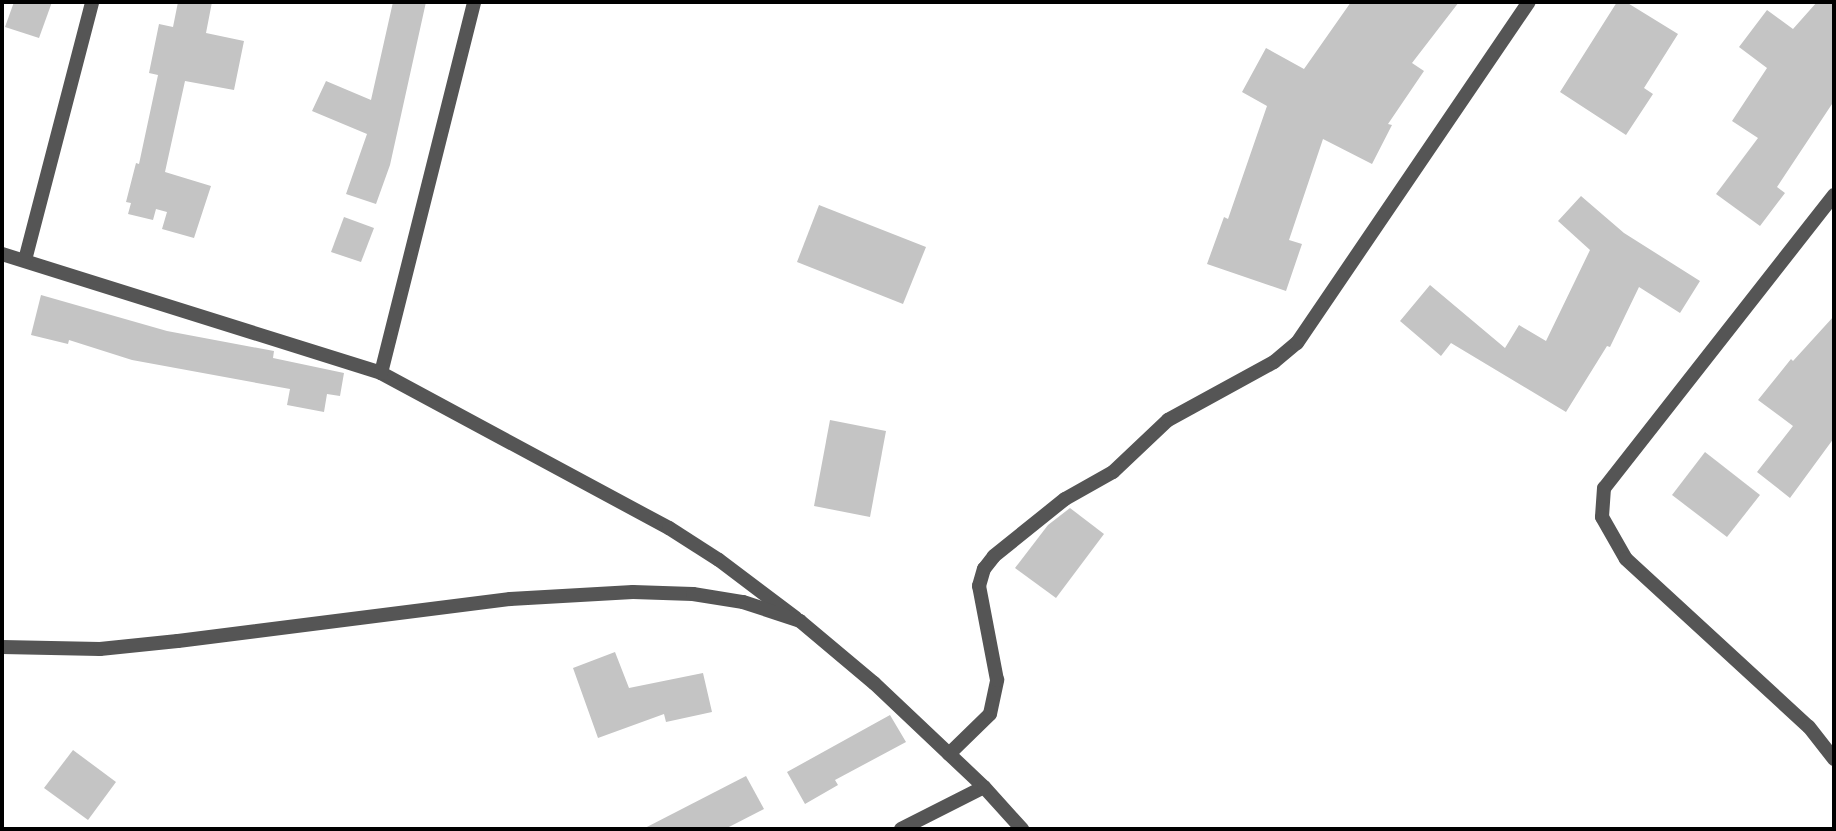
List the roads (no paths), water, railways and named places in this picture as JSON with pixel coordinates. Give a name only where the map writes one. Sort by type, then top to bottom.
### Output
[{"type":"street","points":[[25,260],[92,2]]},
{"type":"street","points":[[381,373],[474,2]]},
{"type":"street","points":[[949,754],[990,714],[997,680],[979,586],[984,569],[994,556],[1065,499],[1113,472],[1168,420],[1274,362],[1297,343],[1529,2]]},
{"type":"street","points":[[1834,195],[1604,488],[1602,517],[1626,559],[1809,727],[1834,759]]},
{"type":"street","points":[[2,254],[381,373],[669,528],[719,560],[800,621],[874,683],[984,787],[1022,829]]},
{"type":"street","points":[[2,647],[100,649],[510,599],[634,592],[693,594],[743,602],[800,621]]},
{"type":"street","points":[[901,829],[984,787]]}]
